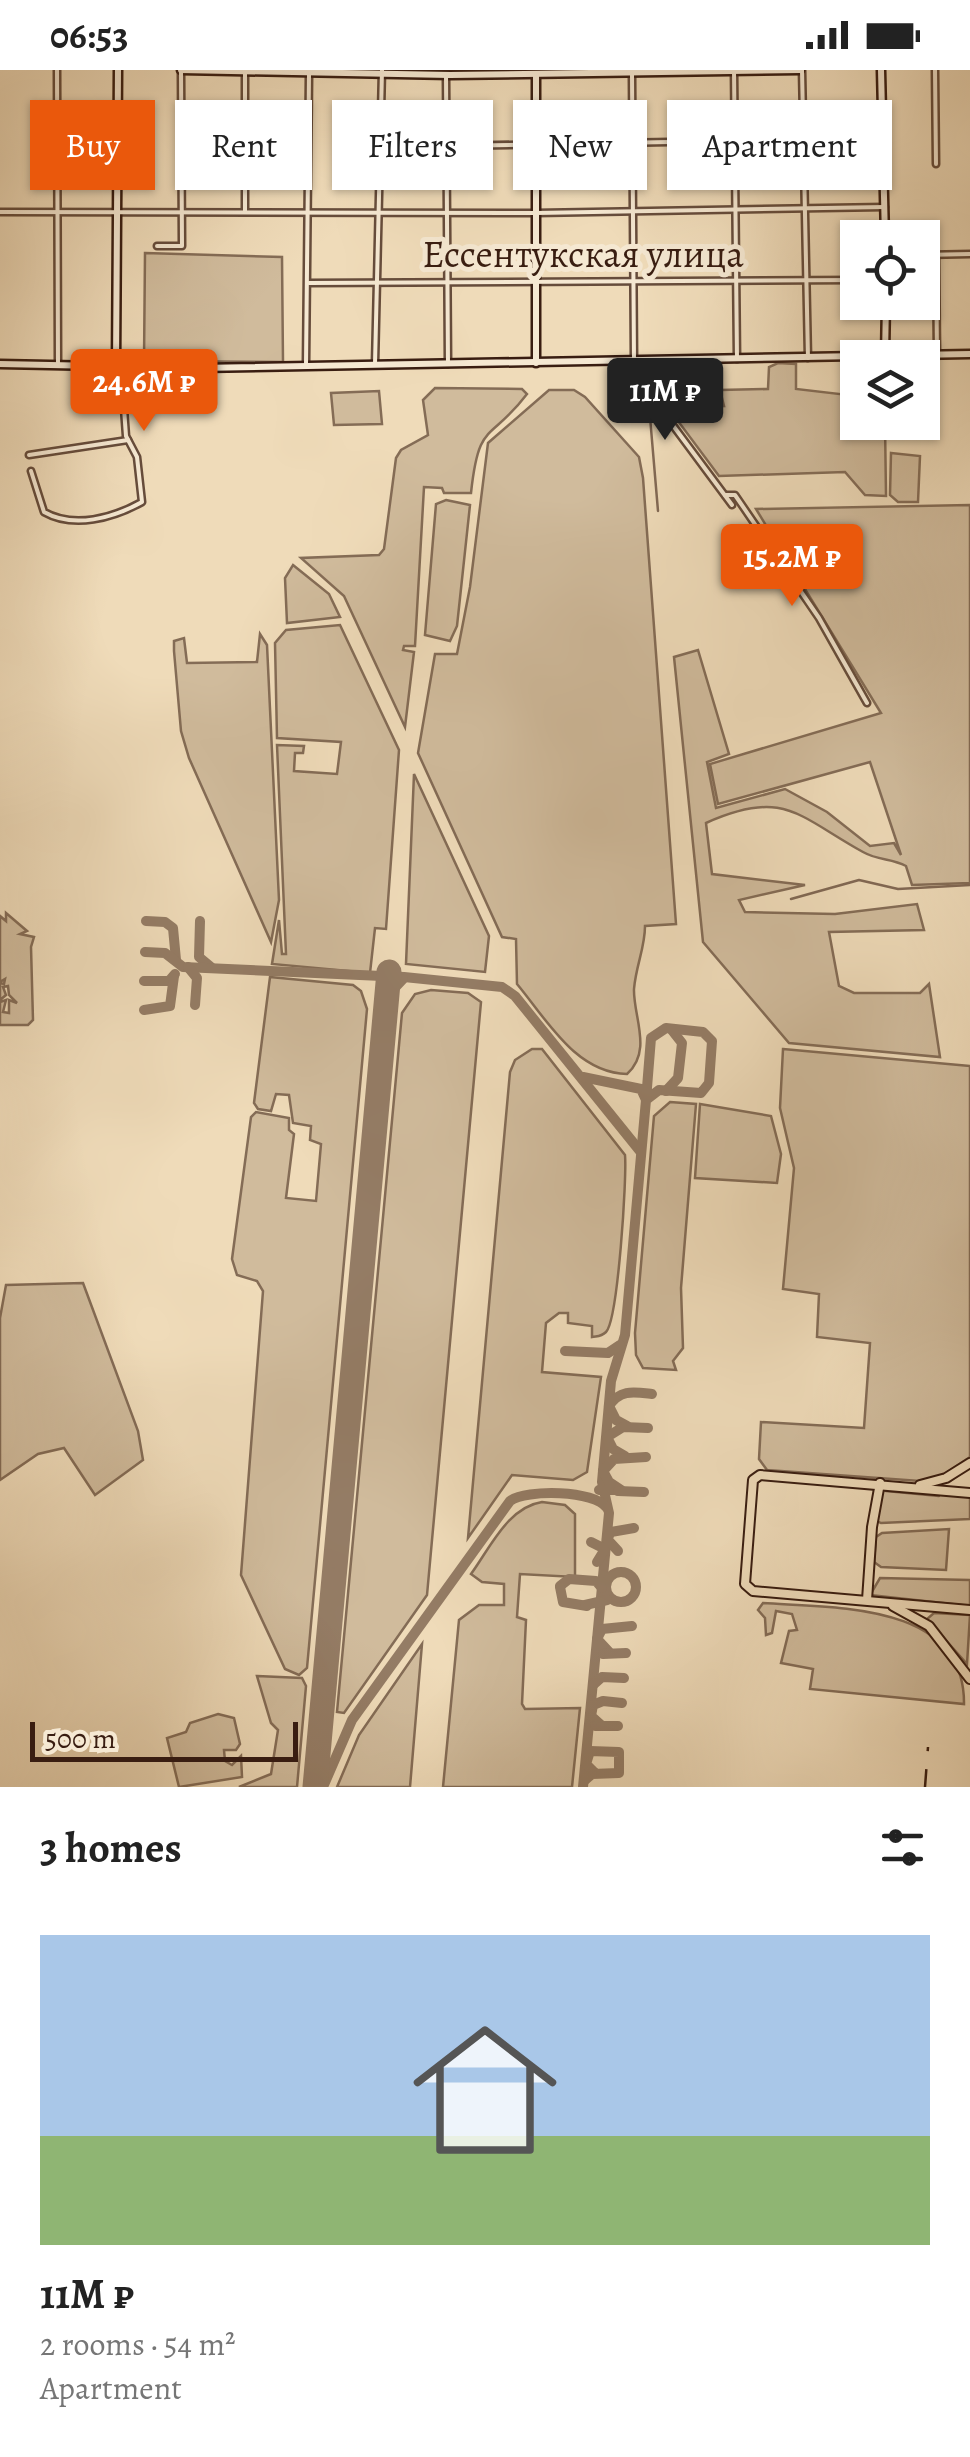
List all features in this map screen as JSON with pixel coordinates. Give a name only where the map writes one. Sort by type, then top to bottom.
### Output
[{"type":"main road","points":[[911,1486],[946,1478],[970,1463]]},
{"type":"main road","points":[[970,1493],[767,1474],[753,1480],[747,1588],[970,1610]]},
{"type":"main road","points":[[867,1600],[872,1526],[880,1483]]},
{"type":"main road","points":[[884,1602],[930,1626],[970,1679]]},
{"type":"street","points":[[57,70],[58,365]]},
{"type":"street","points":[[32,471],[44,512],[56,519],[118,516],[142,502],[137,457],[128,440],[119,366],[118,70]]},
{"type":"street","points":[[156,246],[182,246],[181,70],[801,70],[802,100]]},
{"type":"street","points":[[881,70],[882,100]]},
{"type":"street","points":[[935,70],[936,164]]},
{"type":"street","points":[[734,71],[734,100]]},
{"type":"street","points":[[244,213],[245,72]]},
{"type":"street","points":[[306,365],[308,72]]},
{"type":"street","points":[[374,364],[382,72]]},
{"type":"street","points":[[536,72],[536,100]]},
{"type":"street","points":[[632,72],[632,100]]},
{"type":"street","points":[[449,73],[449,100]]},
{"type":"street","points":[[448,364],[449,190]]},
{"type":"street","points":[[536,190],[536,363]]},
{"type":"street","points":[[633,190],[634,361],[663,412],[732,505]]},
{"type":"street","points":[[735,190],[737,359]]},
{"type":"street","points":[[805,190],[808,358]]},
{"type":"street","points":[[885,190],[885,220]]},
{"type":"street","points":[[0,212],[448,214],[885,207]]},
{"type":"street","points":[[940,255],[970,254]]},
{"type":"street","name":"Ессентукская улица","points":[[309,283],[840,281]]},
{"type":"street","points":[[940,354],[970,354]]},
{"type":"street","points":[[0,364],[448,364],[840,357]]},
{"type":"street","points":[[29,455],[128,440]]},
{"type":"street","points":[[725,495],[735,495],[819,618],[867,703]]},
{"type":"shaded area","points":[[145,253],[282,257],[283,362],[144,361]]},
{"type":"shaded area","points":[[796,364],[796,389],[840,394],[840,440],[885,440],[886,496],[865,495],[845,472],[719,476],[670,408],[724,406],[720,390],[768,389],[769,367]]},
{"type":"shaded area","points":[[435,388],[522,389],[527,394],[482,442],[471,493],[444,493],[442,488],[424,487],[415,646],[404,646],[403,650],[414,652],[405,727],[344,596],[301,558],[379,555],[384,549],[396,458],[401,450],[428,435],[423,400]]},
{"type":"shaded area","points":[[549,390],[574,390],[585,397],[639,457],[643,478],[676,924],[645,926],[634,989],[639,1055],[627,1074],[593,1065],[578,1055],[517,984],[516,939],[502,937],[418,753],[435,654],[457,654],[470,587],[488,443]]},
{"type":"shaded area","points":[[379,391],[382,424],[334,425],[331,393]]},
{"type":"shaded area","points":[[891,453],[920,456],[918,502],[898,502],[890,495]]},
{"type":"shaded area","points":[[446,500],[470,505],[457,626],[450,641],[425,635],[436,504]]},
{"type":"shaded area","points":[[970,505],[970,883],[912,885],[906,866],[869,855],[805,818],[773,807],[732,813],[706,823],[712,874],[805,885],[739,900],[745,912],[835,914],[917,904],[924,930],[829,932],[839,986],[854,993],[920,993],[929,984],[940,1057],[789,1043],[703,942],[674,657],[698,650],[729,754],[707,762],[716,808],[785,789],[827,812],[870,846],[894,843],[901,855],[870,762],[718,804],[710,764],[881,713],[756,509]]},
{"type":"shaded area","points":[[293,565],[329,594],[340,617],[287,623],[285,578]]},
{"type":"shaded area","points":[[340,625],[399,750],[386,929],[375,928],[370,973],[272,964],[279,920],[282,954],[286,954],[277,745],[304,746],[303,753],[295,753],[294,771],[337,774],[341,742],[277,738],[275,643],[286,630]]},
{"type":"shaded area","points":[[260,634],[267,645],[279,900],[271,942],[189,758],[181,731],[174,651],[174,641],[184,638],[187,663],[257,662]]},
{"type":"shaded area","points":[[414,774],[489,936],[485,972],[406,964]]},
{"type":"shaded area","points":[[6,913],[27,931],[20,934],[34,937],[33,1020],[28,1025],[0,1025],[0,1002],[6,1000],[3,1012],[9,1013],[9,1000],[17,1003],[9,995],[8,986],[3,987],[6,995],[0,1000],[0,983],[4,984],[5,979],[0,982],[0,916],[6,921]]},
{"type":"shaded area","points":[[270,977],[353,985],[361,991],[367,1009],[307,1668],[299,1675],[285,1669],[241,1575],[263,1291],[257,1281],[237,1275],[232,1259],[251,1117],[256,1112],[289,1118],[289,1130],[294,1134],[286,1198],[316,1201],[321,1144],[310,1140],[311,1126],[293,1123],[289,1095],[276,1094],[271,1111],[258,1109],[254,1103]]},
{"type":"shaded area","points":[[431,990],[468,993],[481,1002],[427,1595],[344,1713],[337,1712],[402,1013],[415,994]]},
{"type":"shaded area","points":[[532,1049],[542,1049],[625,1155],[618,1277],[610,1322],[603,1335],[592,1337],[592,1326],[568,1323],[568,1313],[559,1313],[546,1323],[542,1372],[601,1377],[587,1472],[573,1480],[512,1475],[468,1538],[510,1072],[515,1060]]},
{"type":"shaded area","points":[[783,1049],[970,1066],[970,1457],[943,1475],[920,1481],[767,1470],[759,1459],[761,1422],[864,1428],[870,1343],[817,1337],[819,1294],[783,1289],[794,1168],[780,1108]]},
{"type":"shaded area","points":[[670,1102],[696,1104],[681,1288],[683,1348],[673,1361],[676,1370],[643,1368],[636,1355],[635,1333],[654,1116]]},
{"type":"shaded area","points":[[700,1104],[771,1116],[781,1154],[777,1183],[695,1178]]},
{"type":"shaded area","points":[[83,1283],[138,1431],[143,1460],[95,1495],[64,1448],[38,1454],[0,1480],[0,1318],[6,1285]]},
{"type":"shaded area","points":[[883,1488],[970,1497],[970,1519],[881,1523],[877,1521]]},
{"type":"shaded area","points":[[530,1505],[565,1505],[575,1514],[575,1577],[520,1574],[517,1617],[526,1620],[522,1704],[525,1709],[580,1708],[572,1787],[443,1787],[459,1620],[479,1605],[504,1605],[504,1584],[482,1582],[471,1574],[510,1520]]},
{"type":"shaded area","points":[[949,1529],[946,1570],[881,1567],[874,1562],[876,1537],[882,1533]]},
{"type":"shaded area","points":[[880,1578],[970,1580],[970,1606],[870,1595]]},
{"type":"shaded area","points":[[763,1603],[859,1610],[920,1629],[943,1646],[959,1671],[964,1704],[810,1689],[813,1669],[781,1663],[789,1631],[797,1630],[792,1614],[776,1611],[772,1633],[766,1635],[765,1618],[758,1610]]},
{"type":"shaded area","points":[[934,1613],[970,1615],[967,1664],[927,1619]]},
{"type":"shaded area","points":[[422,1644],[410,1787],[337,1787],[359,1735]]},
{"type":"shaded area","points":[[257,1676],[302,1678],[306,1686],[297,1787],[239,1787],[271,1774],[278,1730],[271,1723]]},
{"type":"shaded area","points":[[218,1714],[234,1718],[240,1744],[236,1750],[224,1750],[225,1761],[232,1765],[241,1756],[242,1777],[179,1787],[167,1738],[186,1732],[190,1723]]},
{"type":"waterway","points":[[649,405],[658,511]]},
{"type":"waterway","points":[[791,899],[859,880],[898,889],[970,885]]},
{"type":"waterway","points":[[949,1482],[968,1468]]},
{"type":"waterway","points":[[886,1491],[939,1496]]},
{"type":"taxiway","points":[[146,921],[165,922],[173,928],[176,960]]},
{"type":"taxiway","points":[[200,921],[199,957],[211,967]]},
{"type":"taxiway","points":[[145,952],[165,953],[183,967],[404,977],[502,987],[515,996],[640,1151]]},
{"type":"taxiway","points":[[188,967],[197,978],[195,1005]]},
{"type":"taxiway","points":[[144,981],[169,981],[175,974]]},
{"type":"taxiway","points":[[144,1010],[170,1006],[174,976]]},
{"type":"taxiway","points":[[386,997],[403,979]]},
{"type":"taxiway","points":[[583,1077],[641,1089],[646,1100],[659,1090],[701,1093],[709,1083],[712,1041],[703,1032],[666,1028],[651,1038],[646,1100],[625,1335],[611,1381],[602,1482],[609,1513],[583,1787]]},
{"type":"taxiway","points":[[666,1091],[678,1078],[682,1043],[671,1029]]},
{"type":"taxiway","points":[[565,1351],[608,1353],[620,1345]]},
{"type":"taxiway","points":[[627,1426],[616,1420],[609,1406],[628,1393],[652,1394]]},
{"type":"taxiway","points":[[625,1456],[613,1449],[607,1437],[623,1427],[648,1428]]},
{"type":"taxiway","points":[[599,1490],[621,1490],[609,1482],[603,1471],[614,1459],[646,1457]]},
{"type":"taxiway","points":[[618,1491],[644,1492]]},
{"type":"taxiway","points":[[323,1787],[352,1720],[510,1501],[530,1494],[560,1493],[589,1498],[607,1508]]},
{"type":"taxiway","points":[[618,1551],[607,1539],[611,1532],[634,1528]]},
{"type":"taxiway","points":[[591,1542],[605,1549],[597,1562]]},
{"type":"taxiway","points":[[621,1572],[632,1576],[636,1587],[632,1598],[621,1602],[610,1598],[606,1587],[610,1576],[621,1572]]},
{"type":"taxiway","points":[[560,1586],[569,1579],[596,1581],[602,1588]]},
{"type":"taxiway","points":[[560,1587],[563,1602],[587,1606]]},
{"type":"taxiway","points":[[585,1605],[607,1600]]},
{"type":"taxiway","points":[[609,1652],[597,1639],[602,1629],[632,1626]]},
{"type":"taxiway","points":[[603,1654],[626,1653]]},
{"type":"taxiway","points":[[593,1685],[602,1677],[624,1678]]},
{"type":"taxiway","points":[[601,1725],[591,1716],[593,1705],[603,1701],[622,1703]]},
{"type":"taxiway","points":[[595,1726],[618,1726]]},
{"type":"taxiway","points":[[584,1781],[592,1774],[619,1773],[619,1752],[590,1751],[586,1764],[595,1773]]},
{"type":"runway","points":[[315,1787],[389,972]]},
{"type":"railway","points":[[925,1787],[928,1747]]}]
